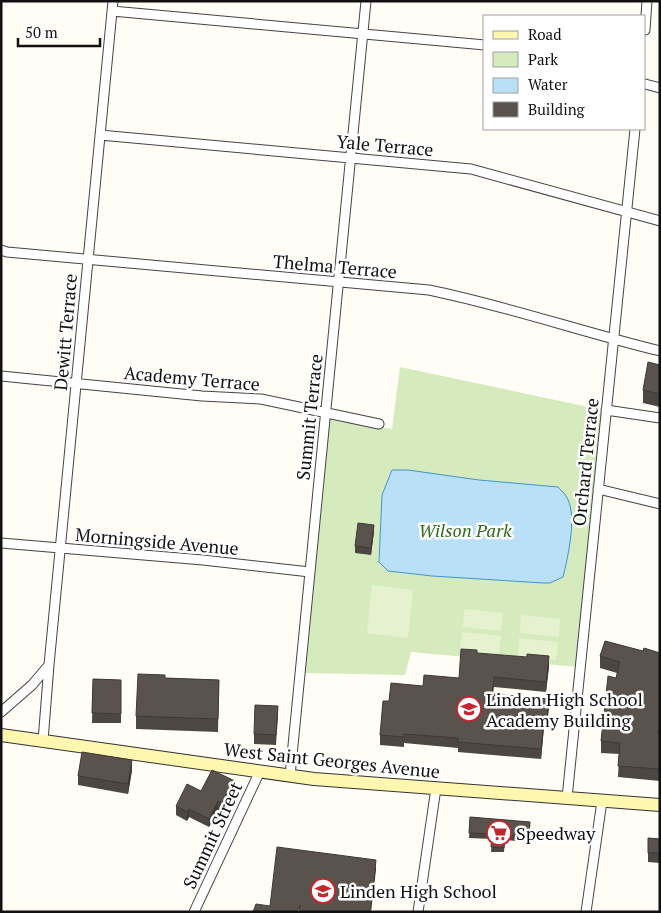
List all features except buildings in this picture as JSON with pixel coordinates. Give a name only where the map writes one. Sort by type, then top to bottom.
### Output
[{"type":"main road","name":"West Saint Georges Avenue","points":[[1,735],[290,776],[660,805]]},
{"type":"street","name":"Summit Terrace","points":[[290,776],[366,1]]},
{"type":"street","points":[[646,20],[648,1]]},
{"type":"street","points":[[113,6],[362,34],[483,45]]},
{"type":"street","name":"Dewitt Terrace","points":[[43,741],[113,6]]},
{"type":"street","points":[[646,84],[660,88]]},
{"type":"street","name":"Orchard Terrace","points":[[567,798],[635,130]]},
{"type":"street","name":"Yale Terrace","points":[[100,136],[471,169],[660,221]]},
{"type":"street","name":"Thelma Terrace","points":[[1,250],[88,260],[429,290],[478,300],[614,340],[660,351]]},
{"type":"street","name":"Academy Terrace","points":[[1,376],[202,396],[261,399],[379,424]]},
{"type":"street","points":[[606,410],[660,418]]},
{"type":"street","points":[[598,488],[660,504]]},
{"type":"street","name":"Morningside Avenue","points":[[1,543],[203,560],[310,572]]},
{"type":"street","points":[[1,712],[32,685],[49,665]]},
{"type":"street","name":"Summit Street","points":[[194,912],[260,771]]},
{"type":"street","points":[[418,912],[436,788]]},
{"type":"street","points":[[586,912],[602,801]]},
{"type":"green space","name":"Wilson Park","points":[[400,367],[603,410],[578,667],[411,652],[405,675],[303,673],[327,417],[392,429]]},
{"type":"green space","points":[[372,585],[413,590],[408,638],[367,633]]},
{"type":"green space","points":[[464,609],[503,613],[501,631],[463,627]]},
{"type":"green space","points":[[521,615],[560,619],[559,637],[520,633]]},
{"type":"green space","points":[[462,632],[501,636],[499,654],[460,651]]},
{"type":"green space","points":[[519,638],[558,642],[556,660],[518,656]]},
{"type":"water","points":[[392,470],[408,470],[479,480],[558,487],[570,504],[572,524],[563,577],[550,583],[543,583],[432,576],[388,571],[379,562],[382,495]]},
{"type":"place","name":"Linden High School Academy Building","points":[[469,709]]},
{"type":"place","name":"Speedway","points":[[499,833]]},
{"type":"place","name":"Linden High School","points":[[323,891]]}]
